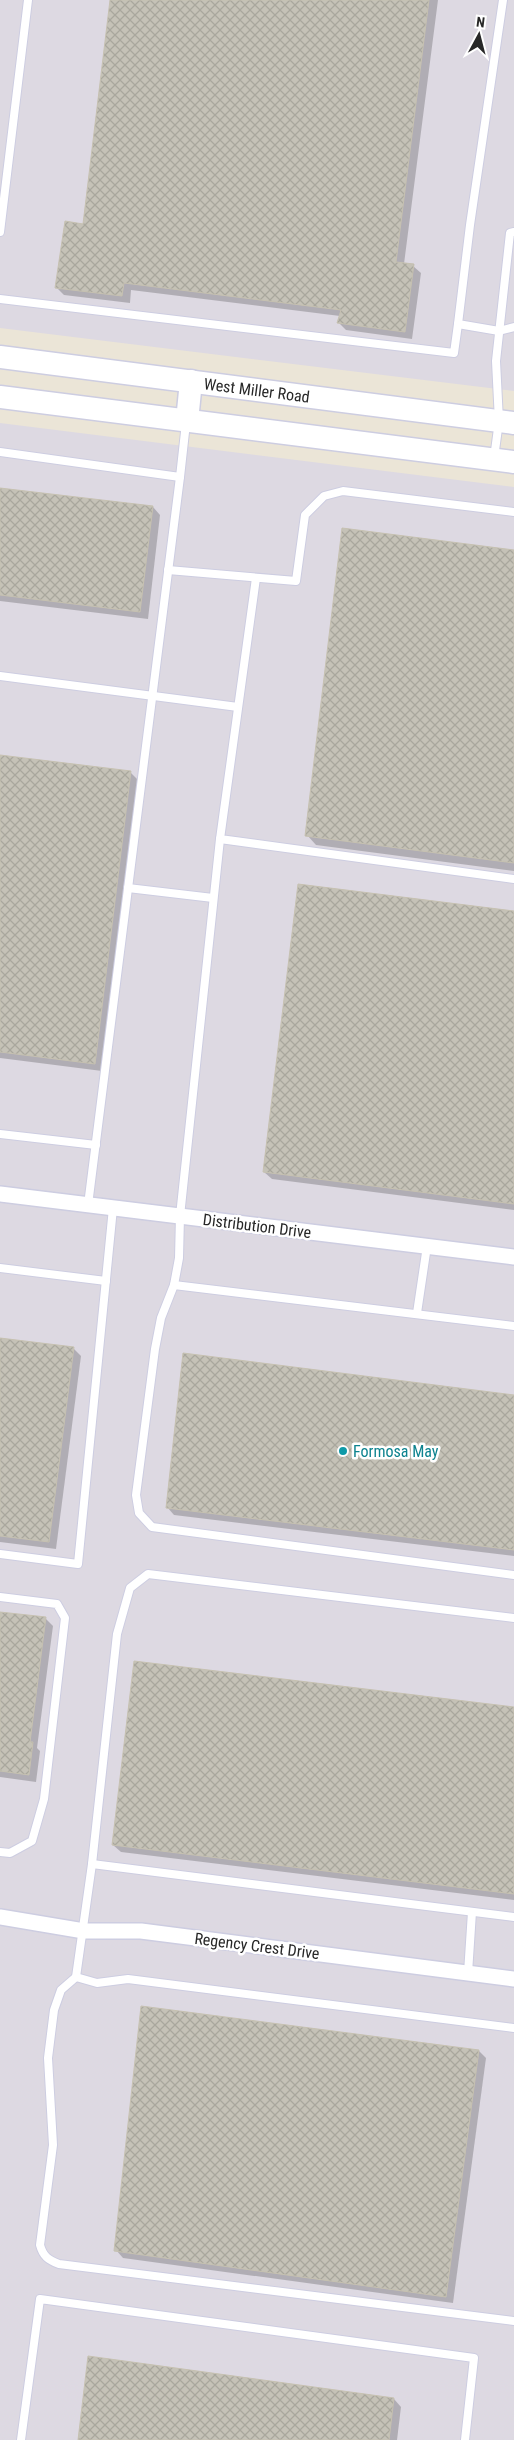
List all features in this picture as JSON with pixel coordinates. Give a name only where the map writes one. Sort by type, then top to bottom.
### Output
[{"type":"main road","name":"West Miller Road","points":[[0,357],[506,422]]},
{"type":"main road","points":[[187,420],[192,381]]},
{"type":"main road","points":[[0,397],[504,461]]},
{"type":"street","name":"Distribution Drive","points":[[0,1194],[514,1257]]},
{"type":"street","name":"Regency Crest Drive","points":[[0,1917],[84,1931],[141,1931],[514,1979]]},
{"type":"lane","points":[[0,232],[28,0]]},
{"type":"lane","points":[[0,299],[454,353],[470,225],[503,0]]},
{"type":"lane","points":[[504,461],[506,422],[496,361],[510,233],[514,232]]},
{"type":"lane","points":[[458,324],[499,331],[514,327]]},
{"type":"lane","points":[[88,1205],[187,420]]},
{"type":"lane","points":[[0,452],[180,477]]},
{"type":"lane","points":[[168,570],[296,581],[305,515],[324,496],[343,491],[514,512]]},
{"type":"lane","points":[[256,578],[213,898],[180,1216],[179,1258],[174,1285],[161,1318],[155,1349],[136,1495],[138,1513],[152,1527],[514,1575]]},
{"type":"lane","points":[[0,676],[238,707]]},
{"type":"lane","points":[[220,839],[514,879]]},
{"type":"lane","points":[[128,888],[213,898]]},
{"type":"lane","points":[[0,1134],[96,1145]]},
{"type":"lane","points":[[0,1554],[78,1564],[113,1208]]},
{"type":"lane","points":[[417,1313],[427,1246]]},
{"type":"lane","points":[[0,1268],[106,1281]]},
{"type":"lane","points":[[174,1285],[514,1326]]},
{"type":"lane","points":[[514,1618],[148,1574],[130,1588],[117,1634],[92,1864],[76,1978],[61,1990],[54,2010],[48,2058],[53,2145],[40,2245],[42,2254],[49,2260],[59,2264],[514,2322]]},
{"type":"lane","points":[[0,1597],[57,1604],[65,1618],[44,1799],[32,1841],[10,1853],[0,1852]]},
{"type":"lane","points":[[92,1864],[514,1917]]},
{"type":"lane","points":[[468,1973],[472,1912]]},
{"type":"lane","points":[[76,1978],[96,1983],[128,1979],[514,2028]]},
{"type":"lane","points":[[21,2440],[40,2299],[474,2358],[465,2440]]},
{"type":"shaded area","points":[[0,0],[514,0],[514,391],[0,328]]},
{"type":"shaded area","points":[[0,423],[514,487],[514,2440],[0,2440]]},
{"type":"building","points":[[110,0],[429,0],[396,262],[414,264],[405,332],[337,323],[341,310],[124,283],[122,296],[55,288],[65,221],[83,224]]},
{"type":"building","points":[[0,488],[153,506],[140,612],[0,595]]},
{"type":"building","points":[[342,528],[514,550],[514,863],[305,836]]},
{"type":"building","points":[[0,755],[131,771],[95,1064],[0,1052]]},
{"type":"building","points":[[298,884],[514,911],[514,1204],[263,1172]]},
{"type":"building","points":[[0,1338],[74,1347],[49,1542],[0,1536]]},
{"type":"building","name":"Formosa May","points":[[183,1353],[514,1395],[514,1550],[166,1508]]},
{"type":"building","points":[[0,1612],[46,1617],[30,1742],[33,1742],[29,1775],[0,1771]]},
{"type":"building","points":[[134,1661],[514,1707],[514,1894],[112,1845]]},
{"type":"building","points":[[141,2006],[479,2050],[446,2297],[114,2251]]},
{"type":"building","points":[[88,2356],[394,2398],[389,2440],[78,2440]]},
{"type":"place","name":"Formosa May","points":[[343,1451]]}]
